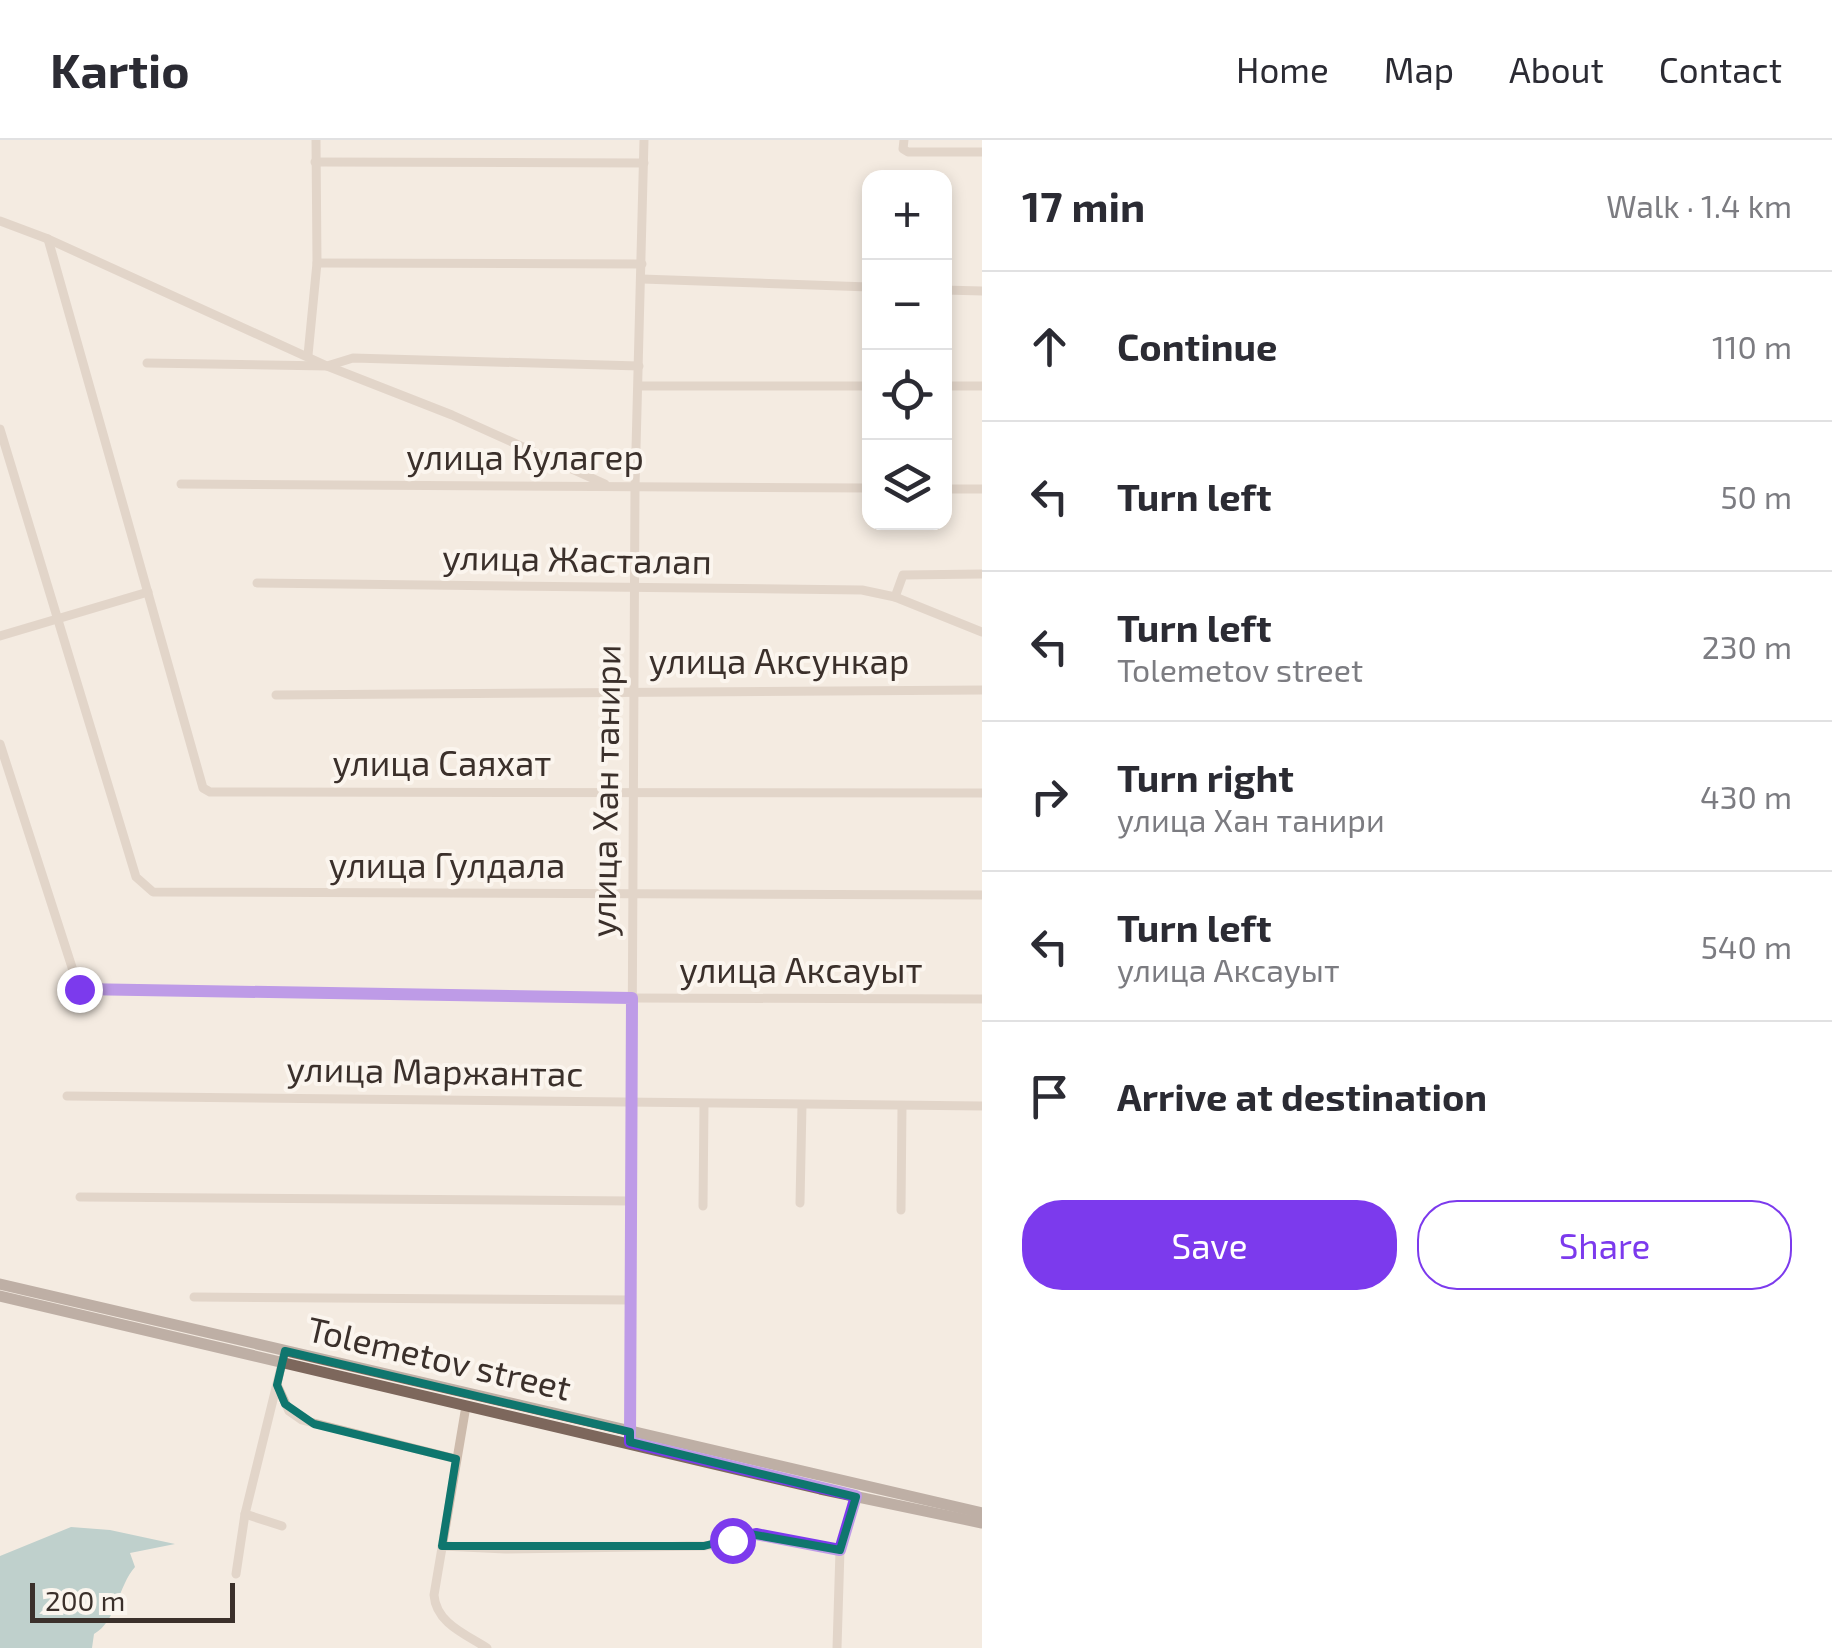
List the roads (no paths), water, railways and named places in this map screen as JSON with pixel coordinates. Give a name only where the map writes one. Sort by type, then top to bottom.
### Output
[{"type":"main road","name":"Tolemetov street","points":[[0,1284],[466,1406],[630,1437],[856,1496],[982,1523]]},
{"type":"main road","name":"Tolemetov street","points":[[0,1296],[982,1514]]},
{"type":"street","points":[[308,355],[316,263],[316,140]]},
{"type":"street","name":"улица Хан танири","points":[[630,1437],[636,487],[644,140]]},
{"type":"street","points":[[904,140],[903,149],[908,152],[982,152]]},
{"type":"street","points":[[952,140],[952,152]]},
{"type":"street","points":[[315,162],[644,163]]},
{"type":"street","points":[[0,220],[327,366],[452,415],[608,485]]},
{"type":"street","points":[[0,636],[148,592],[48,239]]},
{"type":"street","points":[[316,263],[642,264]]},
{"type":"street","points":[[642,280],[862,287]]},
{"type":"street","points":[[952,290],[982,291]]},
{"type":"street","points":[[147,363],[327,366],[353,358],[639,366]]},
{"type":"street","points":[[638,386],[862,386]]},
{"type":"street","points":[[952,386],[982,386]]},
{"type":"street","points":[[0,429],[58,619]]},
{"type":"street","name":"улица Кулагер","points":[[181,484],[862,488]]},
{"type":"street","points":[[952,488],[982,489]]},
{"type":"street","points":[[895,597],[904,575],[982,574]]},
{"type":"street","name":"улица Жасталап","points":[[257,584],[862,590],[895,597],[982,632]]},
{"type":"street","name":"улица Саяхат","points":[[148,592],[203,788],[226,793],[982,793]]},
{"type":"street","name":"улица Гулдала","points":[[58,619],[136,878],[153,892],[982,895]]},
{"type":"street","name":"улица Аксункар","points":[[276,695],[982,690]]},
{"type":"street","name":"улица Аксауыт","points":[[0,744],[79,989],[982,999]]},
{"type":"street","name":"улица Маржантас","points":[[67,1096],[982,1106]]},
{"type":"street","points":[[704,1104],[704,1206]]},
{"type":"street","points":[[800,1203],[802,1104]]},
{"type":"street","points":[[901,1210],[902,1106]]},
{"type":"street","points":[[80,1197],[631,1201]]},
{"type":"street","points":[[194,1297],[631,1300]]},
{"type":"street","points":[[236,1574],[244,1514],[284,1357]]},
{"type":"street","points":[[277,1385],[289,1411],[302,1420],[456,1458]]},
{"type":"street","points":[[466,1406],[434,1594],[435,1609],[446,1622],[487,1648]]},
{"type":"street","points":[[837,1648],[840,1550],[856,1496]]},
{"type":"street","points":[[244,1514],[282,1526]]},
{"type":"street","points":[[442,1546],[704,1546],[750,1534],[840,1550]]},
{"type":"water","points":[[71,1527],[110,1530],[175,1544],[130,1553],[135,1567],[108,1621],[94,1634],[92,1648],[0,1648],[0,1556]]}]
